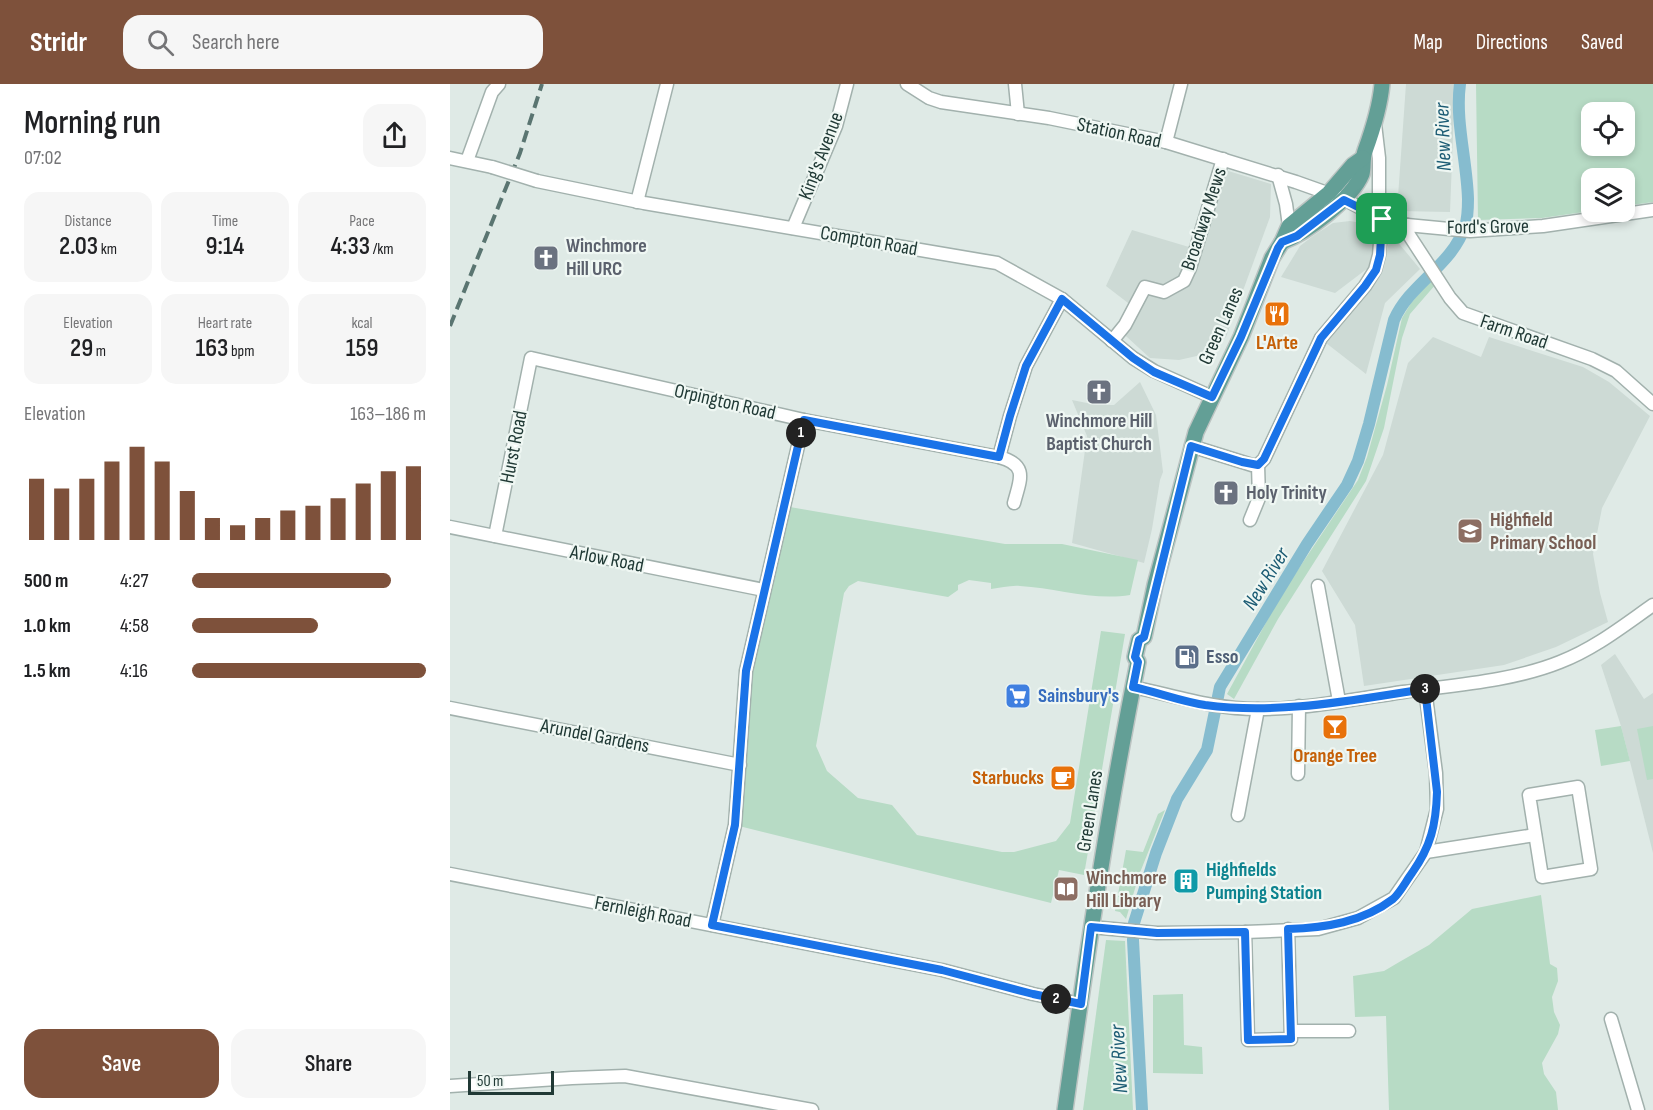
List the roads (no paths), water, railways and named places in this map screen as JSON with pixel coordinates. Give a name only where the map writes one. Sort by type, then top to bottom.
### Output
[{"type":"main road","name":"Green Lanes","points":[[1282,242],[1297,236],[1344,200],[1354,188],[1363,171],[1362,158],[1375,123],[1382,84]]},
{"type":"main road","name":"Green Lanes","points":[[1065,1110],[1091,927],[1133,687],[1138,662],[1144,658],[1147,642],[1144,637],[1191,446],[1241,337],[1272,258],[1289,226],[1329,193],[1362,158]]},
{"type":"street","points":[[466,161],[492,92],[499,84]]},
{"type":"street","points":[[637,202],[668,84]]},
{"type":"street","name":"King's Avenue","points":[[793,228],[836,126],[847,84]]},
{"type":"street","name":"Station Road","points":[[907,84],[929,98],[941,102],[1049,118],[1166,142],[1278,175],[1329,193]]},
{"type":"street","points":[[1015,84],[1018,114]]},
{"type":"street","points":[[1166,142],[1181,84]]},
{"type":"street","points":[[1250,520],[1259,498],[1258,465],[1264,459],[1321,338],[1376,270],[1380,255],[1381,219],[1379,158],[1375,123]]},
{"type":"street","name":"Compton Road","points":[[450,156],[537,181],[637,202],[997,263],[1062,299],[1133,358],[1154,372],[1212,397]]},
{"type":"street","name":"Broadway Mews","points":[[1113,341],[1125,325],[1145,287],[1164,292],[1184,281],[1223,159]]},
{"type":"street","points":[[1278,175],[1289,226]]},
{"type":"street","name":"Ford's Grove","points":[[1329,193],[1381,219],[1407,225],[1470,231],[1543,226],[1653,210]]},
{"type":"street","name":"Farm Road","points":[[1407,225],[1408,235],[1463,313],[1592,359],[1616,371],[1653,404]]},
{"type":"street","points":[[1014,503],[1021,475],[1017,465],[999,457],[1026,366],[1062,299]]},
{"type":"street","name":"Orpington Road","points":[[531,358],[804,420],[999,457]]},
{"type":"street","name":"Hurst Road","points":[[495,536],[531,358]]},
{"type":"street","points":[[712,925],[735,825],[746,671],[804,420]]},
{"type":"street","points":[[1191,446],[1258,465]]},
{"type":"street","name":"Arlow Road","points":[[450,527],[764,590]]},
{"type":"street","points":[[1318,586],[1339,701]]},
{"type":"street","points":[[1133,687],[1204,705],[1258,709],[1339,701],[1523,674],[1540,670],[1587,650],[1653,605]]},
{"type":"street","points":[[1091,927],[1157,933],[1318,928],[1358,918],[1394,898],[1426,852],[1437,809],[1425,689]]},
{"type":"street","points":[[1298,774],[1299,706]]},
{"type":"street","name":"Arundel Gardens","points":[[450,708],[740,765]]},
{"type":"street","points":[[1238,815],[1258,709]]},
{"type":"street","points":[[1578,787],[1591,869],[1542,877],[1535,835],[1529,795],[1578,787]]},
{"type":"street","points":[[1426,852],[1535,835]]},
{"type":"street","name":"Fernleigh Road","points":[[450,874],[931,968],[1081,1004]]},
{"type":"street","points":[[1245,932],[1248,1040],[1291,1039],[1288,929]]},
{"type":"street","points":[[1611,1019],[1638,1110]]},
{"type":"street","points":[[1291,1031],[1348,1031]]},
{"type":"street","points":[[450,1086],[625,1076],[812,1110]]},
{"type":"waterway","name":"New River","points":[[1142,1110],[1134,923],[1156,853],[1177,799],[1207,750],[1220,687],[1307,544],[1347,485],[1358,461],[1394,320],[1410,295],[1451,252],[1465,226],[1468,199],[1460,127],[1460,84]]},
{"type":"railway","points":[[450,326],[520,153],[542,84]]},
{"type":"place","name":"Winchmore Hill URC","points":[[546,258]]},
{"type":"place","name":"L'Arte","points":[[1277,314]]},
{"type":"place","name":"Winchmore Hill Baptist Church","points":[[1099,392]]},
{"type":"place","name":"Holy Trinity","points":[[1226,493]]},
{"type":"place","name":"Highfield Primary School","points":[[1470,531]]},
{"type":"place","name":"Esso","points":[[1187,657]]},
{"type":"place","name":"Sainsbury's","points":[[1018,696]]},
{"type":"place","name":"Orange Tree","points":[[1335,727]]},
{"type":"place","name":"Starbucks","points":[[1063,778]]},
{"type":"place","name":"Highfields Pumping Station","points":[[1186,881]]},
{"type":"place","name":"Winchmore Hill Library","points":[[1066,889]]}]
